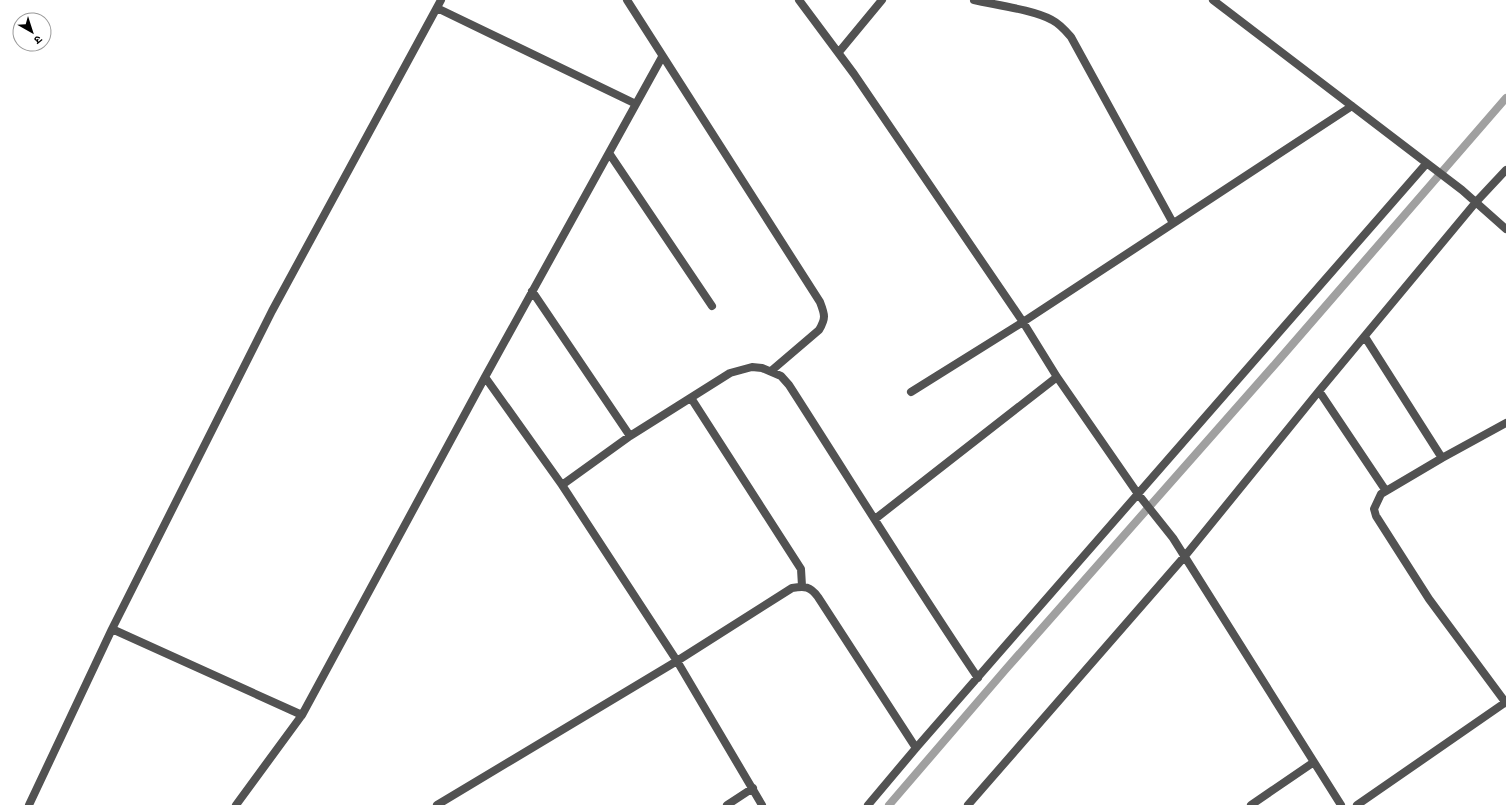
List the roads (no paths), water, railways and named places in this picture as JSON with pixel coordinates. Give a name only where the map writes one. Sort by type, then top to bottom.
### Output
[{"type":"street","points":[[627,0],[662,57],[820,302],[824,312],[824,321],[819,330],[771,371]]},
{"type":"street","points":[[799,0],[839,52],[1023,322],[1057,377],[1146,506],[1173,538],[1341,805]]},
{"type":"street","points":[[839,52],[882,0]]},
{"type":"street","points":[[974,0],[1042,15],[1063,28],[1071,36],[1173,224]]},
{"type":"street","points":[[1213,0],[1426,164],[1434,168],[1462,190],[1506,229]]},
{"type":"street","points":[[29,805],[112,629],[272,311],[439,4],[636,104]]},
{"type":"street","points":[[236,805],[302,715],[532,291],[662,57]]},
{"type":"street","points":[[911,392],[1023,322],[1352,106]]},
{"type":"street","points":[[609,153],[712,306]]},
{"type":"street","points":[[868,805],[916,748],[1426,164]]},
{"type":"street","points":[[968,805],[1185,556],[1319,391],[1476,202],[1506,170]]},
{"type":"street","points":[[532,291],[630,436]]},
{"type":"street","points":[[1365,337],[1442,458]]},
{"type":"street","points":[[562,485],[630,436],[730,373],[752,367],[771,371],[781,376],[789,385],[925,599],[978,678]]},
{"type":"street","points":[[485,377],[562,485],[677,661],[762,805]]},
{"type":"street","points":[[875,520],[1057,377]]},
{"type":"street","points":[[1319,391],[1386,491]]},
{"type":"street","points":[[691,398],[801,569],[802,586]]},
{"type":"street","points":[[1358,805],[1506,702],[1429,599],[1376,516],[1374,509],[1381,494],[1506,423]]},
{"type":"street","points":[[437,805],[677,661],[792,588],[802,586],[812,589],[818,597],[916,748]]},
{"type":"street","points":[[112,629],[302,715]]},
{"type":"street","points":[[1251,805],[1314,762]]},
{"type":"street","points":[[728,805],[753,788]]},
{"type":"waterway","points":[[889,805],[1006,669],[1277,362],[1506,98]]}]
